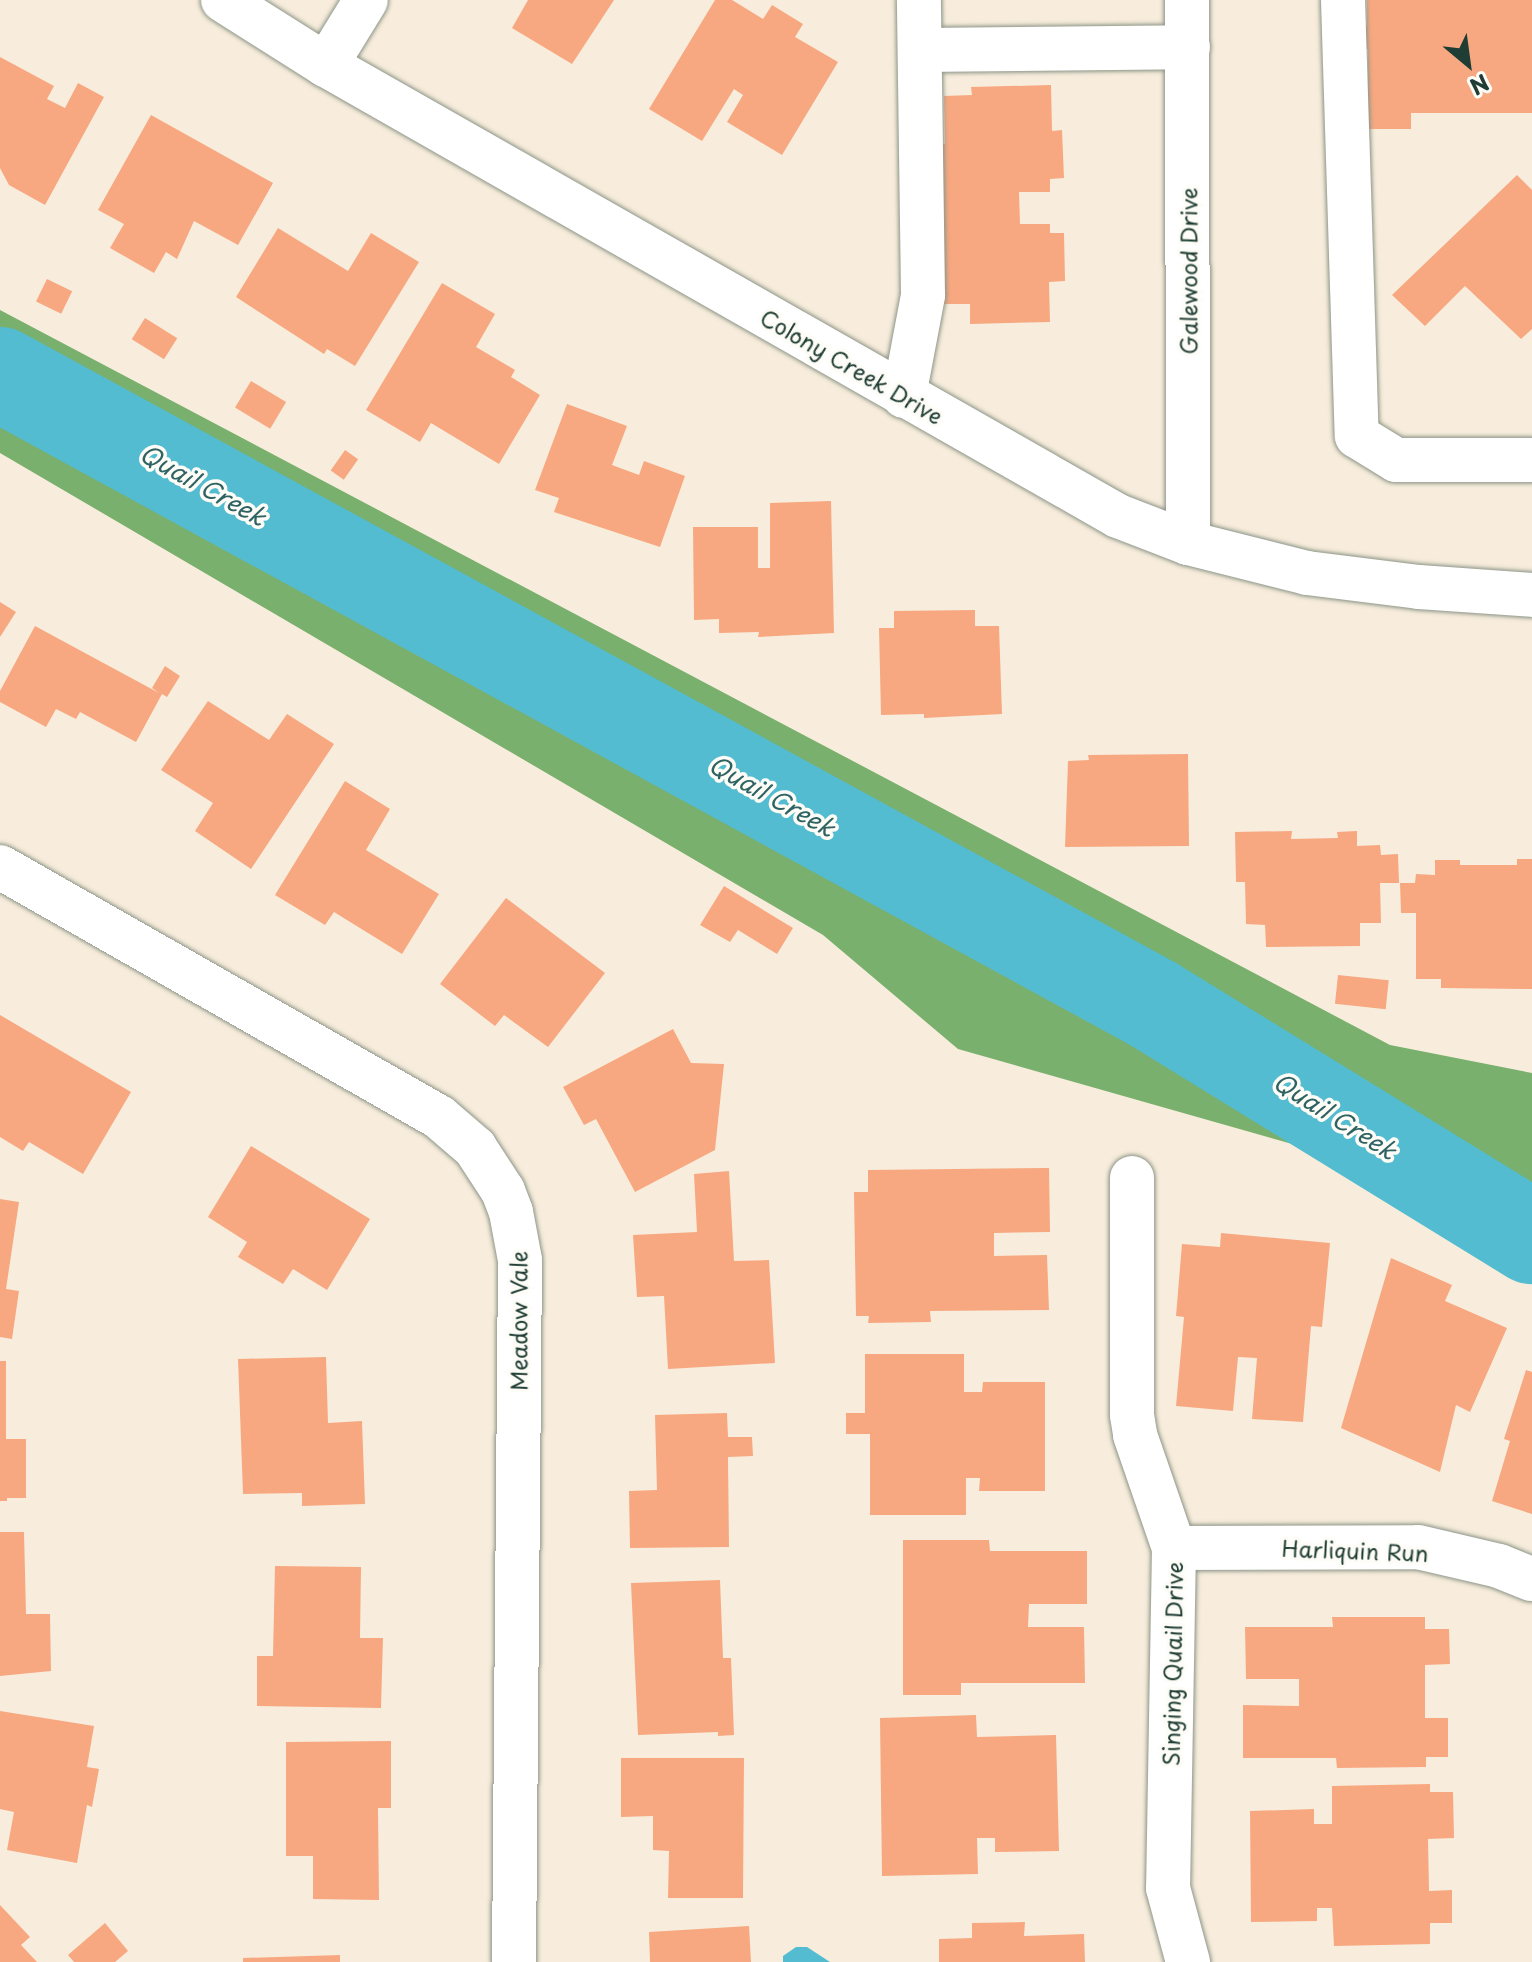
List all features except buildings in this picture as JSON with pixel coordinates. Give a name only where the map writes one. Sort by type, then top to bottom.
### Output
[{"type":"street","name":"Colony Creek Drive","points":[[223,0],[326,65],[1118,516],[1188,543],[1307,573],[1419,587],[1532,595]]},
{"type":"street","points":[[326,65],[366,0]]},
{"type":"street","points":[[904,396],[923,295],[919,0]]},
{"type":"street","name":"Galewood Drive","points":[[1187,0],[1188,543]]},
{"type":"street","points":[[1343,0],[1357,436],[1396,460],[1532,460]]},
{"type":"street","points":[[920,50],[1188,47]]},
{"type":"street","name":"Meadow Vale","points":[[0,867],[439,1117],[475,1148],[503,1191],[511,1212],[520,1260],[514,1962]]},
{"type":"street","name":"Singing Quail Drive","points":[[1132,1178],[1132,1415],[1135,1435],[1174,1548],[1168,1888],[1177,1933],[1188,1962]]},
{"type":"street","name":"Harliquin Run","points":[[1174,1548],[1418,1547],[1499,1566],[1532,1579]]},
{"type":"green space","points":[[0,310],[1390,1045],[1532,1073],[1532,1262],[1310,1149],[958,1049],[823,935],[0,453]]},
{"type":"water","points":[[796,1947],[807,1947],[830,1962],[783,1962],[783,1956]]},
{"type":"waterway","name":"Quail Creek","points":[[0,374],[1153,1004],[1532,1237]]}]
